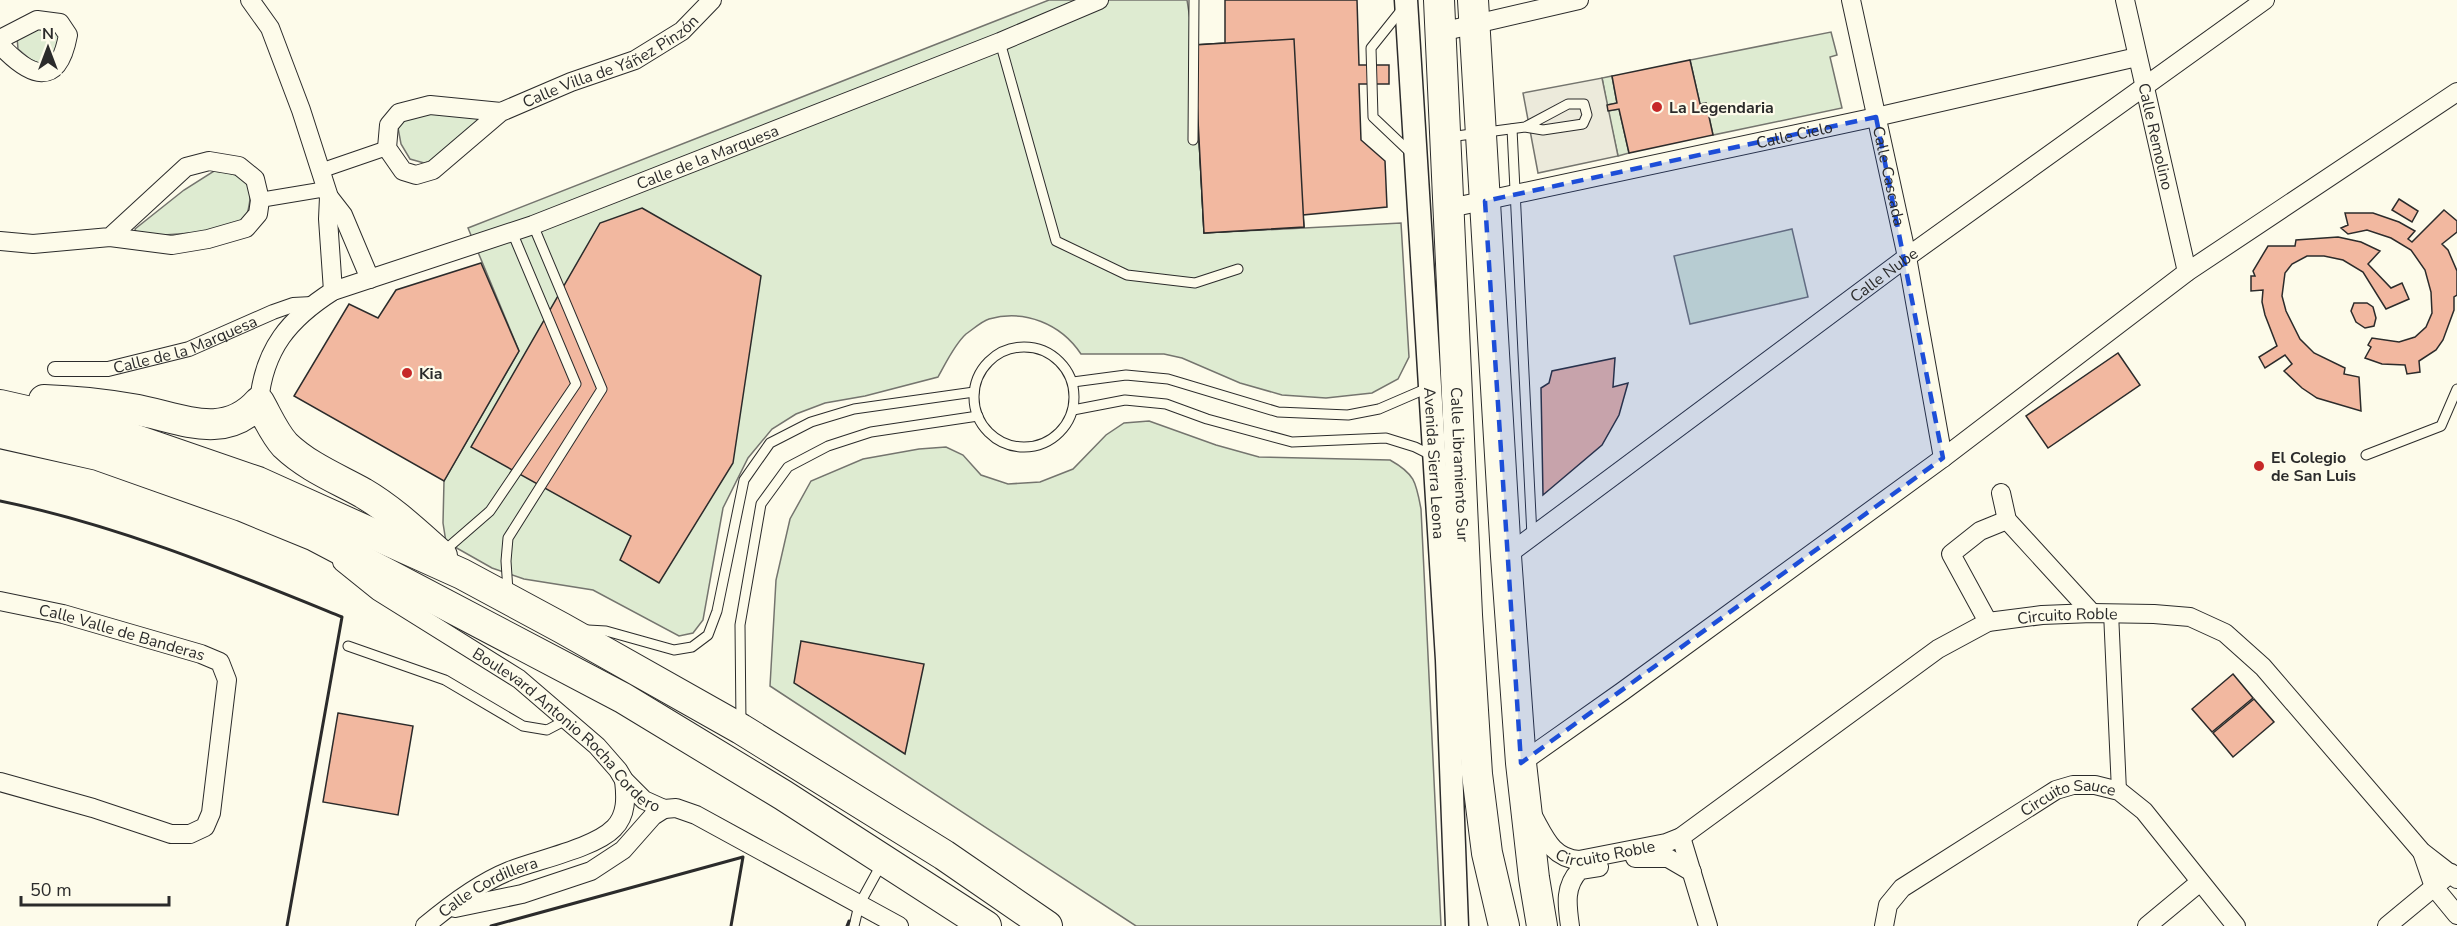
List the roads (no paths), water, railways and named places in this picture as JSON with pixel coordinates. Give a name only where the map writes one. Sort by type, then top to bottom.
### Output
[{"type":"highway","name":"Calle Libramiento Sur","points":[[1439,0],[1467,615],[1477,774],[1487,853],[1504,926]]},
{"type":"highway","points":[[1474,12],[1485,201],[1509,365],[1506,556],[1521,764],[1542,926]]},
{"type":"highway","points":[[0,398],[90,403],[135,409],[182,421],[215,424],[243,417],[259,402],[284,444],[291,450],[319,470],[364,494],[407,525],[462,574]]},
{"type":"highway","points":[[0,405],[101,428],[258,482],[462,574],[741,729],[944,855],[1047,926]]},
{"type":"highway","points":[[0,433],[98,455],[242,506],[315,536],[623,698],[783,795],[975,923]]},
{"type":"highway","points":[[1447,660],[1467,615]]},
{"type":"street","points":[[250,0],[270,28],[301,110],[327,193],[333,291]]},
{"type":"street","name":"Calle Villa de Yáñez Pinzón","points":[[501,112],[430,105],[399,113],[389,125],[387,148],[403,171],[416,175],[433,170],[501,112],[571,82],[635,60],[682,30],[712,0]]},
{"type":"street","name":"Calle de la Marquesa","points":[[259,402],[266,364],[276,343],[289,326],[312,304],[333,291],[533,225],[1000,42],[1099,0]]},
{"type":"street","points":[[1441,32],[1474,12],[1579,0]]},
{"type":"street","name":"Calle Cascada","points":[[1851,0],[1907,257],[1943,458]]},
{"type":"street","name":"Calle Remolino","points":[[2125,0],[2187,272]]},
{"type":"street","name":"Calle Nube","points":[[1506,556],[1907,257],[2265,0]]},
{"type":"street","name":"Avenida Sierra Leona","points":[[1406,2],[1447,660],[1457,926]]},
{"type":"street","points":[[0,39],[38,20],[60,23],[68,35],[64,55],[58,66],[42,72],[29,69],[15,61],[0,45]]},
{"type":"street","name":"Calle Cielo","points":[[1450,208],[1876,117],[2138,57]]},
{"type":"street","points":[[1521,764],[1943,458],[2187,272],[2457,92]]},
{"type":"street","points":[[320,171],[387,148]]},
{"type":"street","points":[[0,241],[33,244],[110,237],[172,245],[208,239],[246,228],[258,214],[260,200],[255,179],[239,166],[209,161],[186,167],[110,237]]},
{"type":"street","points":[[260,200],[327,193]]},
{"type":"street","points":[[327,193],[343,215],[370,279]]},
{"type":"street","name":"Calle de la Marquesa","points":[[55,369],[108,369],[189,349],[273,312],[293,305],[312,304]]},
{"type":"street","points":[[2001,493],[2007,520],[2092,613]]},
{"type":"street","points":[[1988,622],[1951,554],[1980,531],[2007,520]]},
{"type":"street","name":"Boulevard Antonio Rocha Cordero","points":[[315,536],[344,564],[378,591],[519,679],[597,746],[624,780],[644,800],[664,809],[676,808],[696,815],[899,926]]},
{"type":"street","name":"Calle Valle de Banderas","points":[[0,601],[63,614],[201,654],[220,662],[227,680],[211,813],[204,827],[190,834],[171,834],[93,808],[0,782]]},
{"type":"street","points":[[2111,612],[2120,791]]},
{"type":"street","name":"Circuito Roble","points":[[1570,926],[1567,898],[1570,884],[1580,865],[1682,837],[1938,649],[1988,622],[2042,615],[2111,612],[2190,617],[2225,633],[2263,667],[2422,852],[2454,876],[2434,887],[2387,926]]},
{"type":"street","name":"Calle Cordillera","points":[[445,910],[496,876],[589,843],[613,829],[624,811],[626,797],[624,780]]},
{"type":"street","name":"Circuito Sauce","points":[[1884,926],[1888,905],[1902,888],[2056,790],[2073,785],[2095,785],[2120,791],[2144,811],[2236,926]]},
{"type":"street","name":"Circuito Roble","points":[[1525,801],[1550,847],[1559,855],[1580,865],[1649,857],[1668,858],[1692,872]]},
{"type":"street","name":"Calle Cordillera","points":[[445,910],[522,894],[591,871],[623,850],[653,816],[664,809]]},
{"type":"street","name":"Circuito Roble","points":[[1682,837],[1708,926]]},
{"type":"street","name":"Circuito Roble","points":[[2422,852],[2434,887],[2457,915]]},
{"type":"street","points":[[2147,926],[2200,882]]},
{"type":"street","points":[[425,926],[445,910]]},
{"type":"lane","points":[[1192,140],[1194,0]]},
{"type":"lane","points":[[1406,2],[1371,48],[1373,117],[1416,158]]},
{"type":"lane","points":[[1000,42],[1056,241],[1126,275],[1195,283],[1238,269]]},
{"type":"lane","points":[[1447,138],[1524,127],[1544,129],[1583,124],[1587,115],[1584,104],[1568,104],[1524,127]]},
{"type":"lane","points":[[1512,129],[1516,194],[1509,365],[1532,536]]},
{"type":"lane","points":[[509,600],[506,561],[508,538],[602,389],[533,225]]},
{"type":"lane","points":[[440,554],[490,511],[576,384],[512,232]]},
{"type":"lane","points":[[1026,347],[1047,352],[1065,366],[1072,382],[1075,397],[1073,410],[1062,432],[1052,440],[1028,447],[1003,443],[984,428],[978,416],[974,392],[977,380],[991,359],[1014,348],[1026,347]]},
{"type":"lane","points":[[1072,382],[1126,375],[1168,379],[1278,412],[1348,415],[1378,409],[1430,387]]},
{"type":"lane","points":[[2366,455],[2441,426],[2457,389]]},
{"type":"lane","points":[[562,628],[606,631],[674,650],[692,647],[708,635],[717,611],[744,480],[770,443],[811,422],[854,409],[974,392]]},
{"type":"lane","points":[[1073,410],[1125,400],[1166,404],[1207,419],[1292,442],[1386,438],[1414,447],[1434,457]]},
{"type":"lane","points":[[741,729],[740,624],[755,537],[761,504],[788,467],[828,446],[871,432],[978,416]]},
{"type":"lane","points":[[348,646],[445,680],[523,726],[548,730],[566,720]]},
{"type":"lane","points":[[854,926],[859,905],[883,860]]},
{"type":"place","name":"La Legendaria","points":[[1657,107]]},
{"type":"place","name":"Kia","points":[[407,373]]},
{"type":"place","name":"El Colegio de San Luis","points":[[2259,466]]}]
